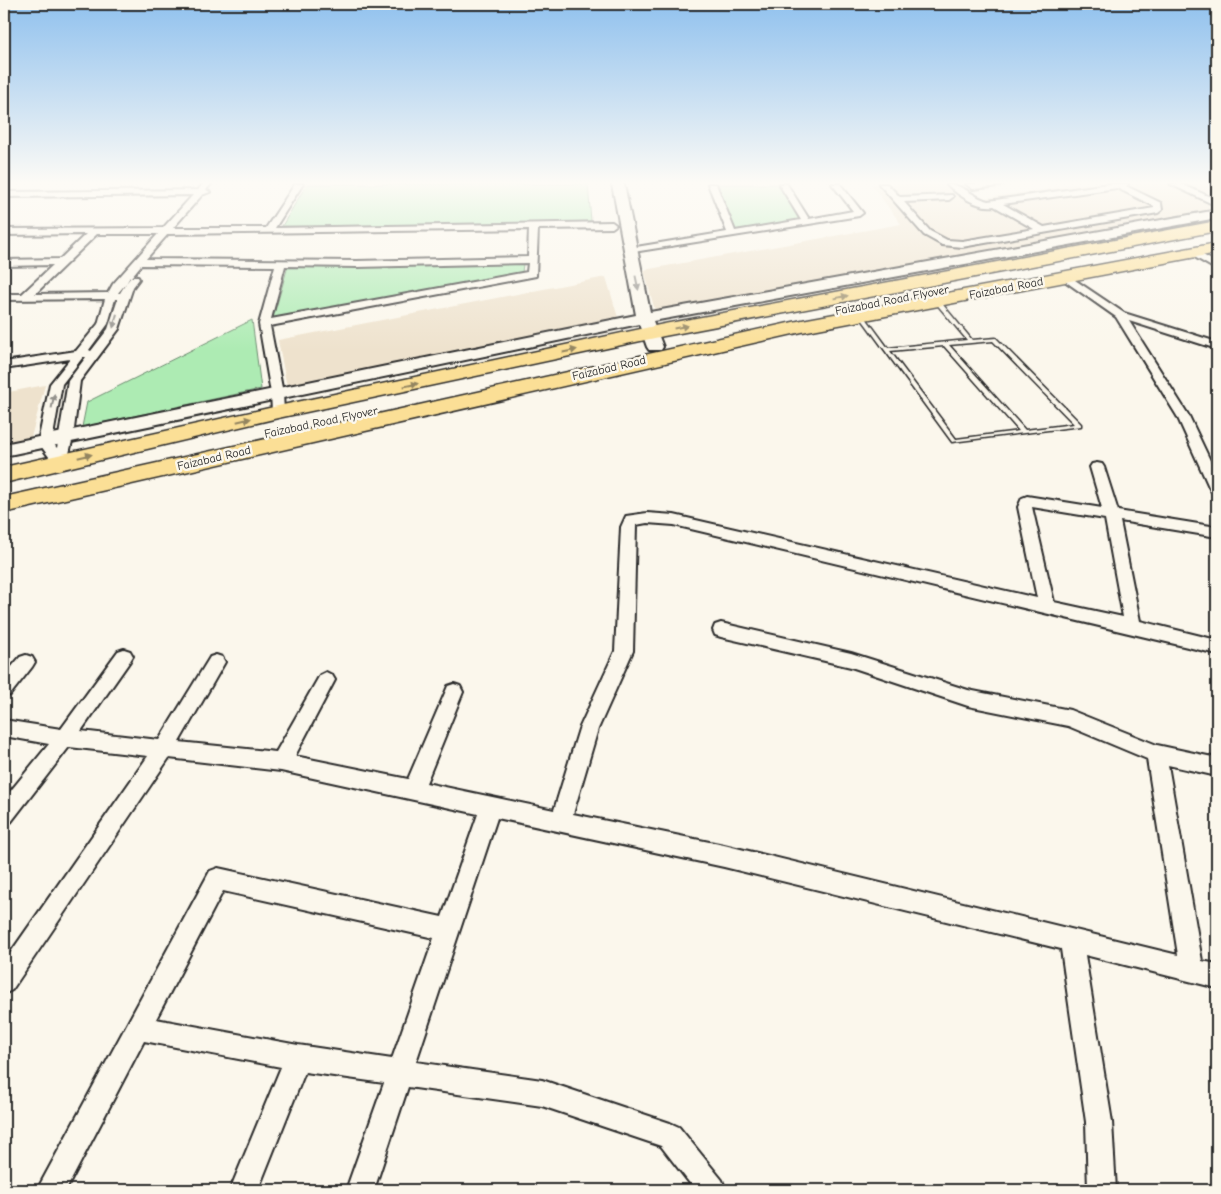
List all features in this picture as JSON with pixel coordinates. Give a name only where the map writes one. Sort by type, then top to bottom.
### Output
[{"type":"highway","points":[[4,475],[60,462],[278,402],[640,331],[947,277],[1144,240]]},
{"type":"highway","name":"Faizabad Road Flyover","points":[[4,491],[601,360],[640,331],[700,338],[1203,240]]},
{"type":"highway","name":"Faizabad Road","points":[[4,505],[651,358],[860,315],[1217,248]]},
{"type":"highway","points":[[934,266],[947,277]]},
{"type":"street","points":[[25,297],[86,240]]},
{"type":"street","points":[[60,462],[45,442],[56,384],[103,324],[117,286],[143,262],[162,240]]},
{"type":"street","points":[[264,324],[532,274],[534,240]]},
{"type":"street","points":[[627,240],[630,251],[640,331],[934,266],[1077,240]]},
{"type":"street","points":[[630,251],[698,240]]},
{"type":"street","points":[[941,240],[962,244],[986,240]]},
{"type":"street","points":[[1033,240],[1043,246]]},
{"type":"street","points":[[1194,253],[1217,267]]},
{"type":"street","points":[[143,262],[281,263],[533,260]]},
{"type":"street","points":[[4,263],[62,262]]},
{"type":"street","points":[[60,462],[66,437],[74,380],[113,330],[124,296],[143,262]]},
{"type":"street","points":[[4,450],[66,437],[278,402],[264,324],[281,263]]},
{"type":"street","points":[[1066,277],[1120,315],[1172,330],[1217,346]]},
{"type":"street","points":[[4,297],[124,296]]},
{"type":"street","points":[[1120,315],[1183,416],[1217,489]]},
{"type":"street","points":[[4,365],[97,352]]},
{"type":"street","points":[[1097,468],[1112,516],[1133,626]]},
{"type":"street","points":[[1047,607],[1025,507],[1027,501],[1217,532]]},
{"type":"street","points":[[561,821],[578,759],[601,699],[619,667],[624,651],[628,527],[631,520],[647,518],[674,520],[916,578],[1217,646]]},
{"type":"street","points":[[721,630],[851,660],[968,698],[1070,718],[1156,754],[1217,767]]},
{"type":"street","points":[[4,815],[65,738],[124,656]]},
{"type":"street","points":[[4,689],[26,662]]},
{"type":"street","points":[[4,982],[164,748],[216,662]]},
{"type":"street","points":[[281,762],[326,680]]},
{"type":"street","points":[[413,790],[454,692]]},
{"type":"street","points":[[4,728],[65,738],[281,762],[490,808],[561,821],[724,856],[1071,941],[1192,968],[1217,976]]},
{"type":"street","points":[[1156,754],[1192,968]]},
{"type":"street","points":[[360,1190],[402,1072],[490,808]]},
{"type":"street","points":[[51,1190],[218,879],[448,930]]},
{"type":"street","points":[[1071,941],[1099,1122],[1102,1190]]},
{"type":"street","points":[[139,1028],[298,1058],[542,1093],[670,1136],[712,1190]]},
{"type":"street","points":[[244,1190],[298,1058]]},
{"type":"lane","points":[[938,301],[971,342]]},
{"type":"lane","points":[[860,315],[886,350],[954,440],[1079,424],[994,339],[886,350]]},
{"type":"lane","points":[[945,344],[1023,432]]},
{"type":"shaded area","points":[[813,240],[1095,240],[946,265],[658,322],[644,270]]},
{"type":"shaded area","points":[[606,277],[619,321],[287,387],[278,340]]},
{"type":"shaded area","points":[[45,385],[30,441],[4,447],[4,393]]},
{"type":"green space","points":[[523,264],[522,272],[273,318],[288,266]]},
{"type":"green space","points":[[252,320],[261,389],[82,427],[87,402]]}]
